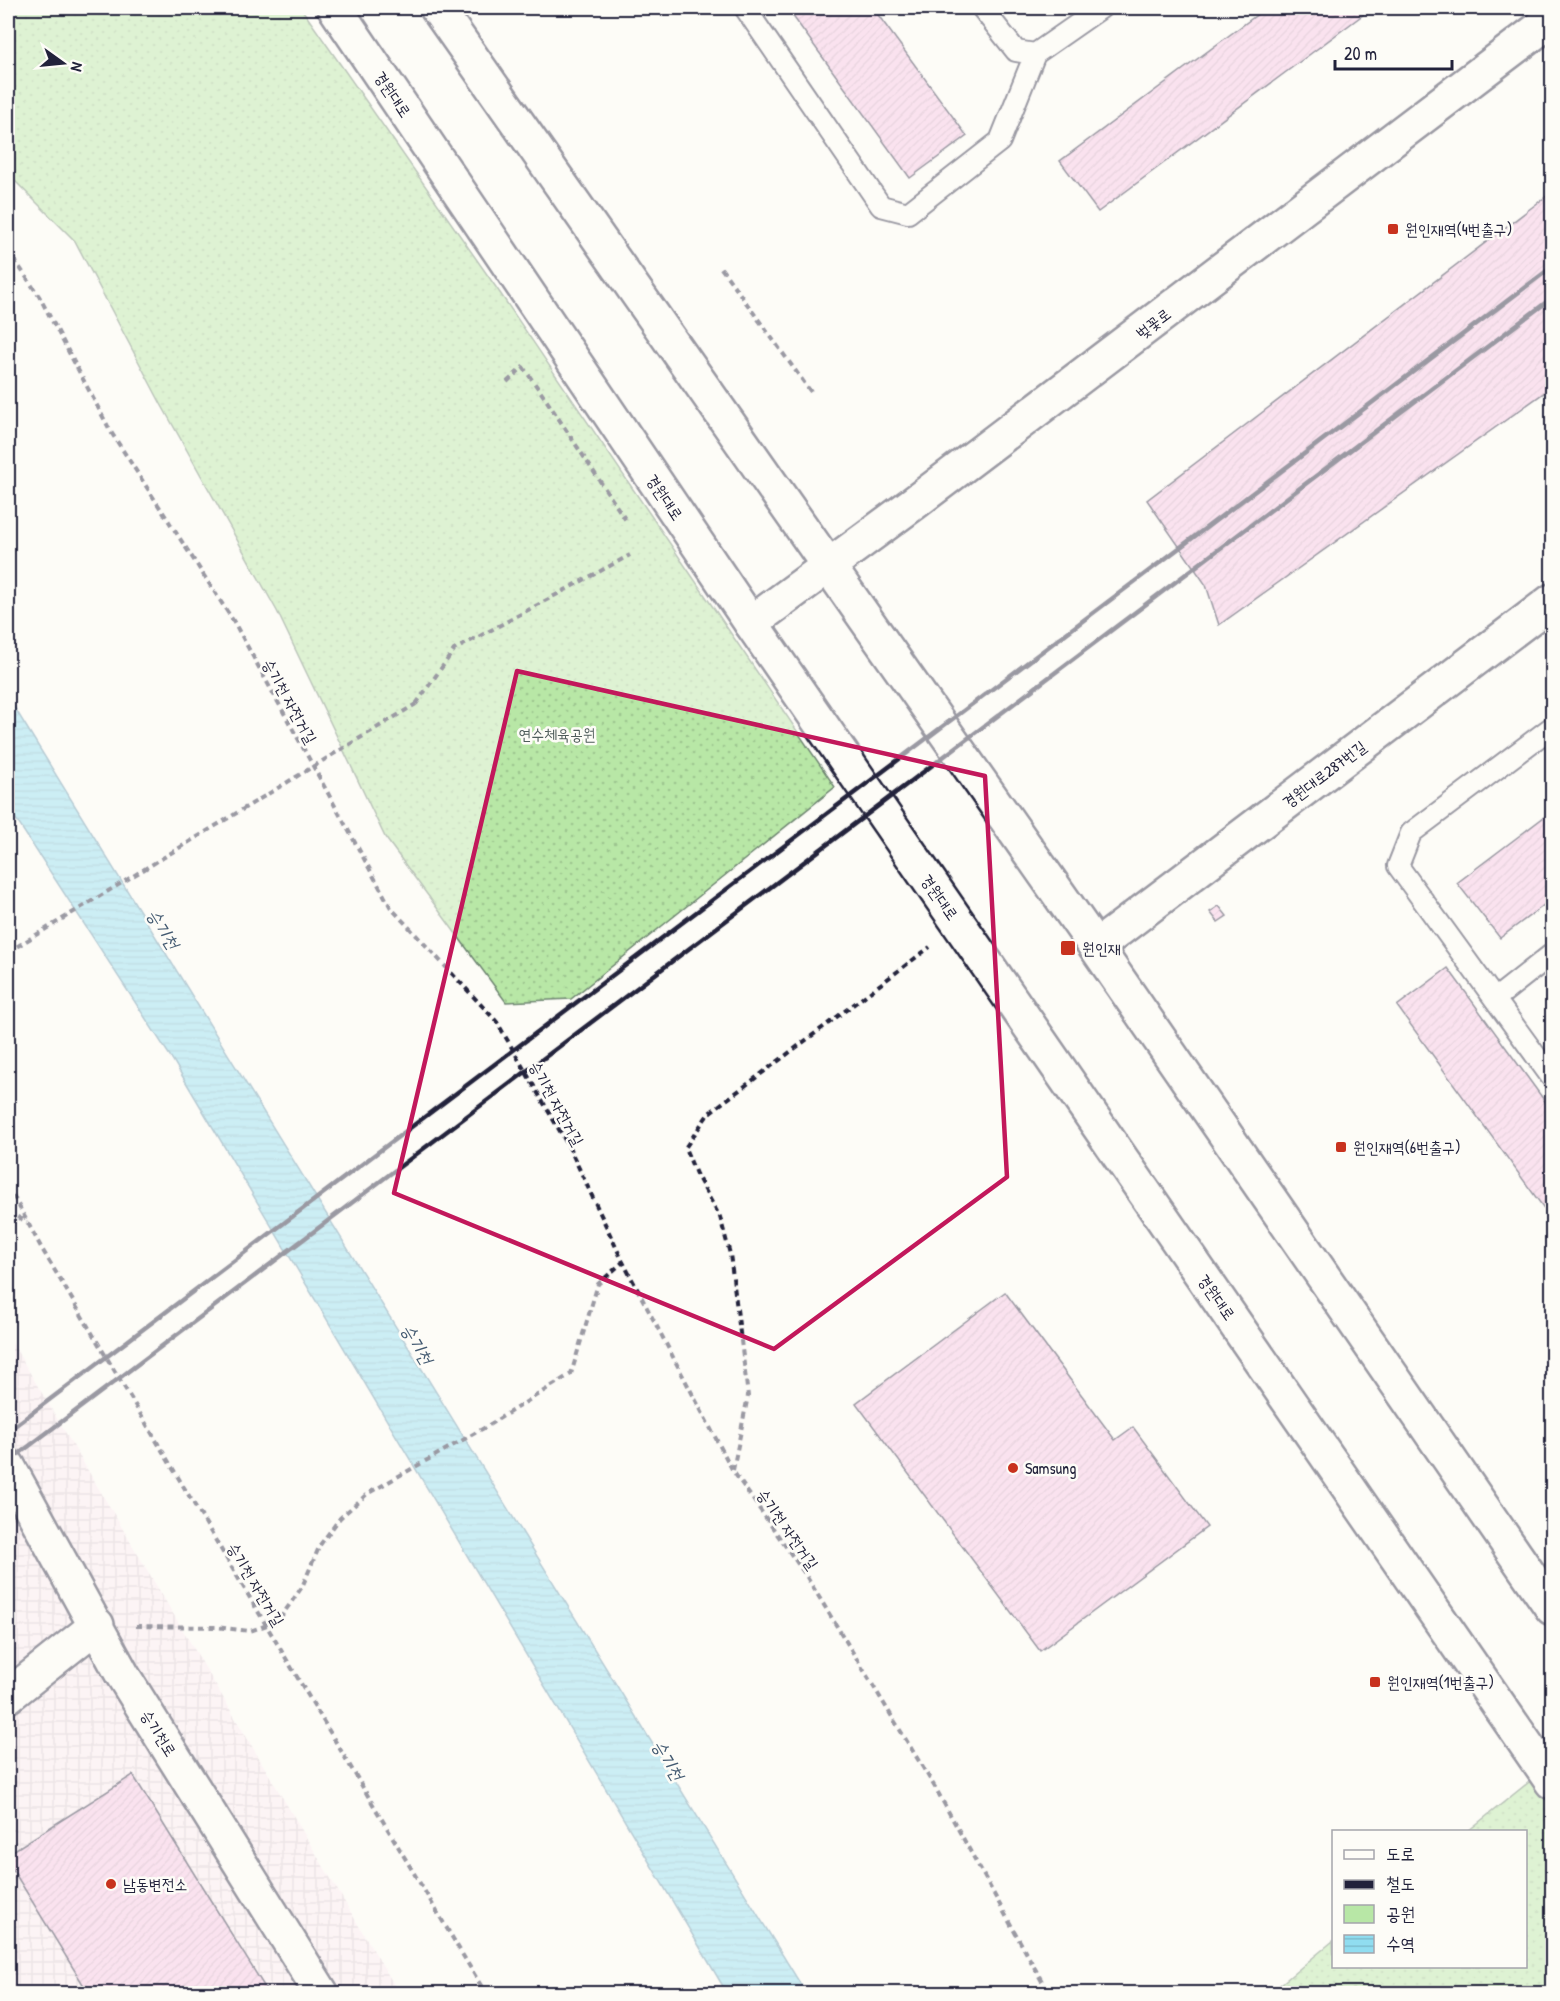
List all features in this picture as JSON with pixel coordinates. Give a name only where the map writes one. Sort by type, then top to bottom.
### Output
[{"type":"main road","name":"경원대로","points":[[335,8],[751,623],[1552,1782]]},
{"type":"main road","points":[[437,8],[1096,947],[1552,1608]]},
{"type":"main road","name":"벚꽃로","points":[[751,623],[914,504],[1552,19]]},
{"type":"main road","name":"경원대로287번길","points":[[1096,947],[1552,601]]},
{"type":"main road","name":"승기천로","points":[[8,1466],[122,1674],[322,1994]]},
{"type":"main road","points":[[8,1696],[97,1625]]},
{"type":"lane","points":[[746,8],[881,206],[908,213],[1000,141],[1035,54],[1101,8]]},
{"type":"lane","points":[[982,8],[1017,51],[1035,54]]},
{"type":"lane","points":[[1552,727],[1411,833],[1398,866],[1552,1078]]},
{"type":"lane","points":[[1495,999],[1552,954]]},
{"type":"path","name":"승기천 자전거길","points":[[8,250],[39,296],[111,432],[234,622],[391,908],[497,1022],[569,1147],[623,1262],[733,1471],[805,1574],[930,1779],[1049,1994]]},
{"type":"path","points":[[721,268],[811,392]]},
{"type":"path","points":[[507,382],[523,367],[627,522]]},
{"type":"path","points":[[8,952],[417,704],[454,650],[630,555]]},
{"type":"path","points":[[733,1471],[748,1396],[730,1254],[720,1217],[696,1174],[685,1148],[708,1113],[960,925]]},
{"type":"path","name":"승기천 자전거길","points":[[8,1186],[486,1994]]},
{"type":"path","points":[[8,1212],[28,1222]]},
{"type":"path","points":[[97,1625],[216,1627],[250,1631],[278,1621],[302,1587],[320,1545],[340,1518],[368,1494],[484,1428],[571,1374],[598,1284],[623,1262]]},
{"type":"highlighted area","points":[[517,671],[985,776],[1007,1177],[774,1349],[394,1193]]},
{"type":"shaded area","points":[[8,1336],[353,1916],[399,1993],[8,1993]]},
{"type":"green space","name":"연수체육공원","points":[[8,8],[301,8],[500,293],[835,787],[571,999],[506,1002],[385,837],[277,611],[161,404],[75,241],[8,174]]},
{"type":"green space","points":[[1544,1770],[1552,1782],[1552,1993],[1269,1994],[1332,1942],[1332,1968],[1527,1968],[1527,1830],[1469,1830]]},
{"type":"water","points":[[8,697],[806,1993],[727,1993],[174,1062],[8,807]]},
{"type":"building","points":[[787,8],[873,8],[967,136],[910,178]]},
{"type":"building","points":[[1266,8],[1372,8],[1098,212],[1060,161]]},
{"type":"building","points":[[1552,192],[1552,387],[1219,625],[1206,585],[1147,500]]},
{"type":"building","points":[[1552,811],[1552,899],[1500,938],[1457,883]]},
{"type":"building","points":[[1219,906],[1227,916],[1218,922],[1210,912]]},
{"type":"building","points":[[1448,968],[1552,1111],[1551,1218],[1397,1006]]},
{"type":"building","points":[[1005,1292],[1115,1440],[1133,1427],[1207,1527],[1040,1651],[856,1403]]},
{"type":"building","name":"남동변전소","points":[[133,1775],[269,1994],[89,1994],[8,1862],[8,1854]]},
{"type":"railway","points":[[8,1431],[1552,267]]},
{"type":"railway","points":[[8,1462],[1552,298]]},
{"type":"place","name":"원인재역(4번출구)","points":[[1393,229]]},
{"type":"place","name":"원인재","points":[[1068,948]]},
{"type":"place","name":"원인재역(6번출구)","points":[[1341,1147]]},
{"type":"place","name":"Samsung","points":[[1013,1468]]},
{"type":"place","name":"원인재역(1번출구)","points":[[1375,1682]]},
{"type":"place","name":"남동변전소","points":[[111,1884]]},
{"type":"water label","name":"승기천","points":[[163,929]]},
{"type":"water label","name":"승기천","points":[[417,1344]]},
{"type":"water label","name":"승기천","points":[[668,1760]]}]
